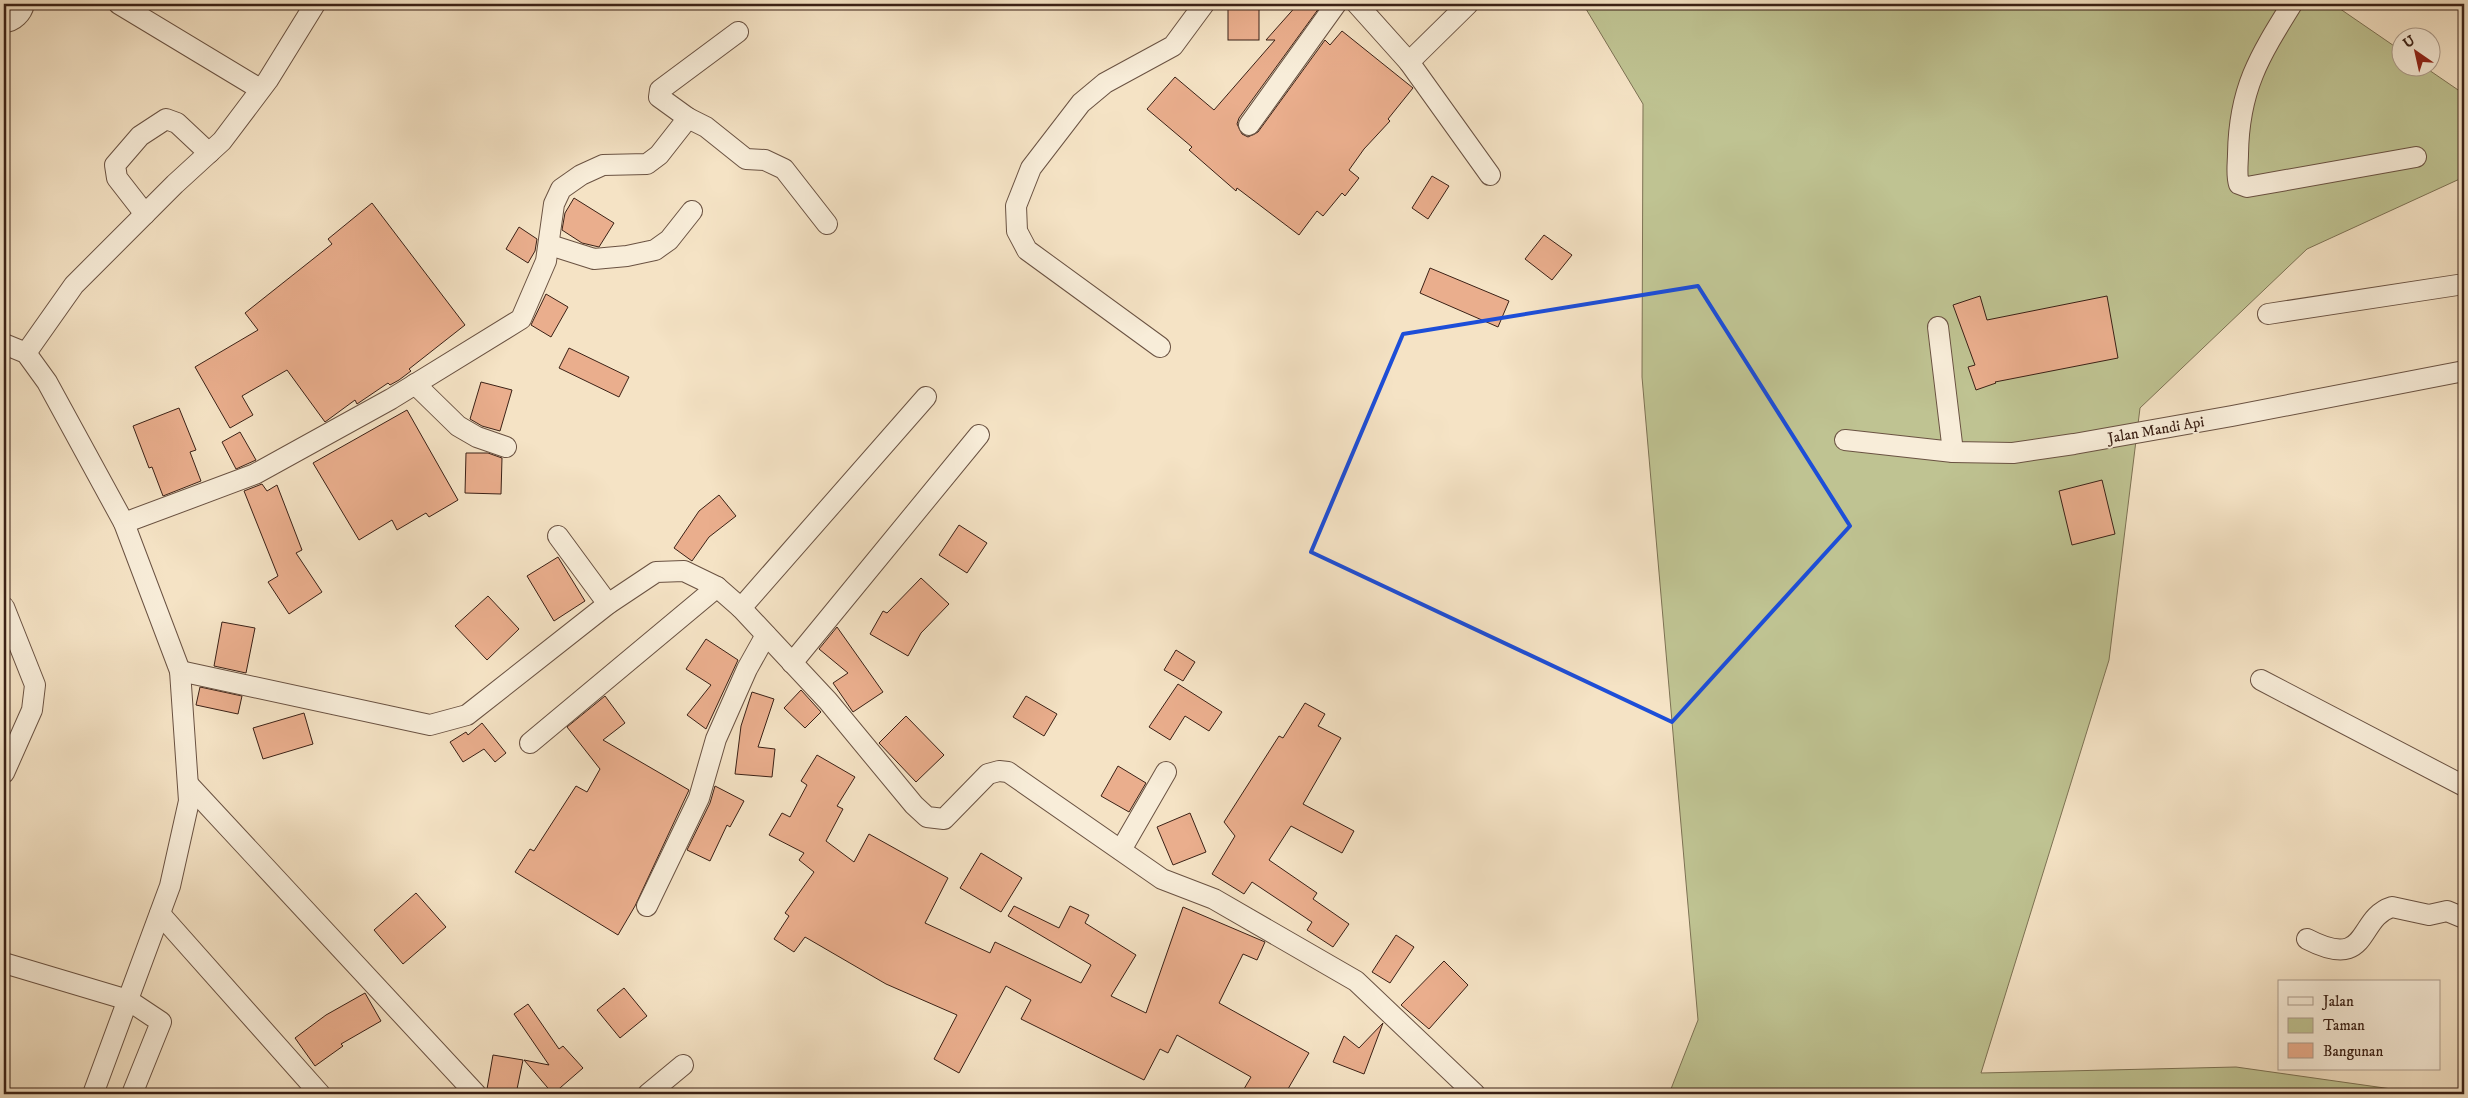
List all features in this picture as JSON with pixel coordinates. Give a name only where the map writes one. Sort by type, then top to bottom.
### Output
[{"type":"street","points":[[4,22],[16,17],[24,4]]},
{"type":"street","points":[[119,4],[260,89]]},
{"type":"street","points":[[26,354],[74,284],[222,141],[260,89],[315,4]]},
{"type":"street","points":[[1160,347],[1027,250],[1017,231],[1016,206],[1031,168],[1081,103],[1105,83],[1173,46],[1204,4]]},
{"type":"street","points":[[1249,125],[1336,4]]},
{"type":"street","points":[[1357,4],[1408,62],[1490,175]]},
{"type":"street","points":[[1408,62],[1468,4]]},
{"type":"street","points":[[2292,4],[2259,58],[2244,94],[2238,126],[2239,184],[2247,187],[2416,157]]},
{"type":"street","points":[[738,32],[660,90],[659,97],[688,118],[706,126],[746,159],[765,160],[784,169],[827,224]]},
{"type":"street","points":[[124,523],[255,474],[415,384],[521,319],[546,261],[550,245],[554,204],[562,189],[581,175],[603,165],[647,164],[659,155],[688,118]]},
{"type":"street","points":[[145,214],[117,178],[115,165],[140,136],[166,119],[177,123],[209,153]]},
{"type":"street","points":[[550,245],[594,259],[627,256],[655,250],[668,240],[692,211]]},
{"type":"street","points":[[2268,314],[2464,284]]},
{"type":"street","points":[[1938,327],[1953,452]]},
{"type":"street","points":[[4,344],[26,354],[47,382],[124,523],[180,671],[190,801],[170,886],[93,1094]]},
{"type":"street","name":"Jalan Mandi Api","points":[[1845,440],[1953,452],[2013,452],[2074,444],[2464,371]]},
{"type":"street","points":[[415,384],[458,426],[477,437],[506,447]]},
{"type":"street","points":[[741,608],[926,397]]},
{"type":"street","points":[[792,663],[979,435]]},
{"type":"street","points":[[558,536],[608,604]]},
{"type":"street","points":[[180,671],[430,725],[466,715],[608,604],[656,572],[684,570],[717,587],[741,608],[828,701],[914,805],[927,817],[944,819],[988,774],[999,771],[1008,772],[1162,879],[1214,899],[1356,981],[1475,1094]]},
{"type":"street","points":[[530,743],[717,587]]},
{"type":"street","points":[[4,607],[35,686],[32,710],[4,773]]},
{"type":"street","points":[[647,906],[699,798],[716,739],[747,669],[766,635]]},
{"type":"street","points":[[2261,680],[2464,786]]},
{"type":"street","points":[[1121,850],[1166,772]]},
{"type":"street","points":[[188,784],[476,1094]]},
{"type":"street","points":[[2307,940],[2323,948],[2337,950],[2354,946],[2365,935],[2375,918],[2392,907],[2429,915],[2446,912],[2464,918]]},
{"type":"street","points":[[160,914],[320,1094]]},
{"type":"street","points":[[4,963],[128,1000],[161,1025],[132,1094]]},
{"type":"street","points":[[648,1094],[683,1066]]},
{"type":"highlighted area","points":[[1698,286],[1850,526],[1672,722],[1311,552],[1403,334]]},
{"type":"green space","points":[[1583,4],[2333,4],[2390,43],[2390,78],[2440,78],[2464,94],[2464,177],[2307,249],[2140,408],[2109,660],[1981,1073],[2236,1067],[2427,1094],[1669,1094],[1698,1020],[1642,377],[1643,104]]},
{"type":"building","points":[[1228,4],[1259,4],[1259,40],[1228,40]]},
{"type":"building","points":[[1298,4],[1322,4],[1239,118],[1237,124],[1242,134],[1248,137],[1258,132],[1325,40],[1330,45],[1342,31],[1413,88],[1388,119],[1390,121],[1364,149],[1349,170],[1359,178],[1345,196],[1342,193],[1323,216],[1317,211],[1299,235],[1237,188],[1236,191],[1189,150],[1192,147],[1147,109],[1175,77],[1214,110],[1275,40],[1266,40]]},
{"type":"building","points":[[1432,176],[1449,186],[1428,219],[1412,208]]},
{"type":"building","points":[[574,198],[614,223],[599,247],[582,243],[562,230],[565,213]]},
{"type":"building","points":[[372,203],[465,325],[409,369],[411,371],[399,380],[390,385],[388,383],[357,404],[355,400],[325,422],[287,370],[242,396],[253,415],[230,428],[195,367],[258,330],[245,313],[332,244],[328,239]]},
{"type":"building","points":[[519,227],[537,239],[535,251],[528,263],[506,249]]},
{"type":"building","points":[[1544,235],[1572,255],[1552,280],[1525,259]]},
{"type":"building","points":[[1430,268],[1509,301],[1498,327],[1420,293]]},
{"type":"building","points":[[546,294],[568,307],[551,337],[531,325]]},
{"type":"building","points":[[1980,296],[1987,320],[2107,296],[2118,358],[1995,382],[1976,390],[1968,367],[1975,365],[1953,305]]},
{"type":"building","points":[[569,348],[629,377],[619,397],[559,368]]},
{"type":"building","points":[[481,382],[512,390],[500,431],[482,426],[470,419]]},
{"type":"building","points":[[179,408],[196,450],[190,452],[201,481],[163,496],[152,467],[149,468],[133,426]]},
{"type":"building","points":[[407,410],[458,500],[429,517],[426,513],[397,530],[392,520],[359,540],[313,463]]},
{"type":"building","points":[[240,432],[256,460],[236,469],[222,442]]},
{"type":"building","points":[[466,453],[488,453],[502,458],[501,494],[465,493]]},
{"type":"building","points":[[2102,480],[2115,534],[2072,545],[2059,491]]},
{"type":"building","points":[[262,484],[267,491],[277,485],[302,550],[296,553],[322,592],[289,614],[268,582],[278,576],[244,491]]},
{"type":"building","points":[[719,495],[736,516],[709,537],[692,561],[674,548],[699,511]]},
{"type":"building","points":[[959,525],[987,543],[967,573],[939,555]]},
{"type":"building","points":[[558,557],[585,601],[554,621],[527,576]]},
{"type":"building","points":[[921,578],[949,604],[921,633],[908,656],[870,634],[883,611],[887,613]]},
{"type":"building","points":[[488,596],[519,629],[487,660],[455,626]]},
{"type":"building","points":[[222,622],[255,628],[246,673],[214,666]]},
{"type":"building","points":[[837,627],[883,692],[853,712],[833,683],[848,673],[819,649]]},
{"type":"building","points":[[706,639],[738,660],[706,729],[687,715],[711,685],[686,669]]},
{"type":"building","points":[[1176,650],[1195,662],[1183,681],[1164,670]]},
{"type":"building","points":[[1178,684],[1222,712],[1209,731],[1185,716],[1170,740],[1149,727]]},
{"type":"building","points":[[200,687],[242,696],[238,714],[196,705]]},
{"type":"building","points":[[801,690],[821,712],[805,728],[784,708]]},
{"type":"building","points":[[752,692],[774,699],[758,747],[775,749],[772,777],[735,774],[741,726]]},
{"type":"building","points":[[605,696],[625,723],[603,740],[689,790],[635,906],[618,935],[515,872],[530,849],[534,851],[576,786],[587,792],[600,769],[567,727]]},
{"type":"building","points":[[1026,696],[1057,714],[1044,736],[1013,717]]},
{"type":"building","points":[[1305,703],[1325,714],[1318,726],[1341,738],[1303,804],[1354,831],[1342,853],[1291,826],[1269,860],[1317,893],[1313,899],[1349,924],[1333,947],[1307,930],[1312,922],[1252,882],[1244,894],[1212,874],[1235,836],[1224,822],[1279,736],[1283,738]]},
{"type":"building","points":[[304,713],[313,744],[263,759],[253,728]]},
{"type":"building","points":[[906,716],[944,755],[916,782],[879,743]]},
{"type":"building","points":[[482,723],[506,753],[495,762],[484,749],[463,762],[450,742],[466,732],[468,735]]},
{"type":"building","points":[[817,755],[855,777],[837,806],[843,809],[826,841],[854,862],[869,834],[948,878],[925,923],[990,953],[995,942],[1081,983],[1091,965],[1008,916],[1014,906],[1059,928],[1070,906],[1089,915],[1085,923],[1136,955],[1111,996],[1146,1013],[1183,907],[1265,942],[1257,960],[1243,954],[1219,1003],[1309,1053],[1285,1094],[1241,1094],[1251,1077],[1177,1035],[1168,1053],[1160,1049],[1144,1080],[1021,1019],[1031,1000],[1006,986],[959,1073],[934,1059],[957,1015],[886,984],[805,937],[794,952],[774,939],[789,916],[785,913],[814,872],[799,860],[804,853],[769,835],[782,813],[790,817],[807,785],[801,781]]},
{"type":"building","points":[[1118,766],[1146,783],[1129,812],[1101,796]]},
{"type":"building","points":[[715,786],[744,801],[730,827],[727,825],[710,861],[687,850],[710,803]]},
{"type":"building","points":[[1190,813],[1206,852],[1173,865],[1157,827]]},
{"type":"building","points":[[981,853],[1022,878],[1001,912],[960,888]]},
{"type":"building","points":[[416,893],[446,927],[403,964],[374,930]]},
{"type":"building","points":[[1396,935],[1414,947],[1390,983],[1372,972]]},
{"type":"building","points":[[1444,961],[1468,985],[1429,1029],[1401,1005]]},
{"type":"building","points":[[624,988],[647,1016],[620,1038],[597,1010]]},
{"type":"building","points":[[365,993],[381,1021],[341,1044],[343,1046],[315,1066],[295,1038],[326,1015]]},
{"type":"building","points":[[528,1004],[559,1049],[563,1046],[583,1068],[553,1094],[524,1060],[549,1065],[514,1014]]},
{"type":"building","points":[[1383,1023],[1364,1074],[1333,1062],[1344,1036],[1359,1048]]},
{"type":"building","points":[[493,1055],[523,1060],[516,1094],[487,1089]]}]
